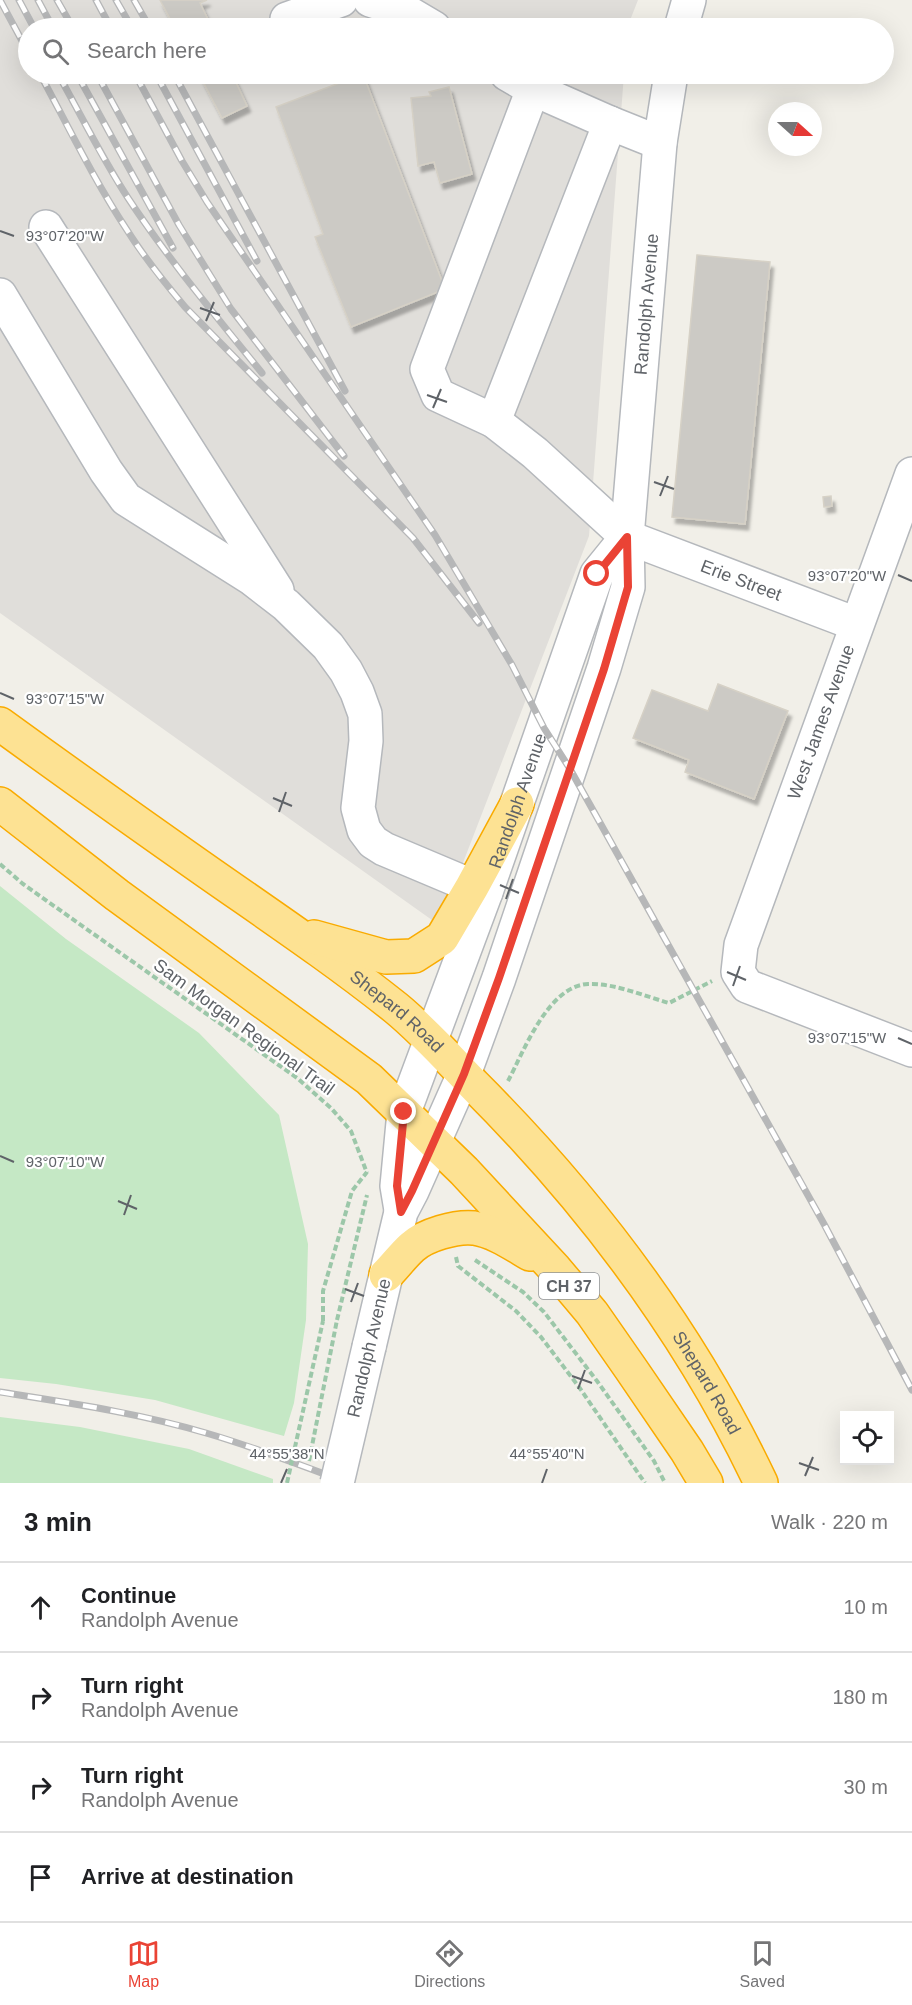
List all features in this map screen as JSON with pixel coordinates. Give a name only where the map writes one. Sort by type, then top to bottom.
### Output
[{"type":"highway","name":"Shepard Road","points":[[0,724],[289,929],[397,1009],[430,1040],[548,1162],[598,1223],[675,1329],[712,1390],[761,1483]]},
{"type":"highway","points":[[0,804],[117,895],[369,1079],[404,1112]]},
{"type":"highway","points":[[289,929],[386,957],[414,956],[442,938],[479,890],[517,804]]},
{"type":"highway","name":"CH 37","points":[[404,1112],[555,1269],[592,1314],[632,1369],[706,1483]]},
{"type":"highway","points":[[386,1275],[413,1246],[427,1237],[448,1231],[474,1228],[504,1238],[555,1269]]},
{"type":"street","points":[[290,18],[341,0]]},
{"type":"street","points":[[370,0],[407,12],[417,18]]},
{"type":"street","points":[[684,18],[689,0]]},
{"type":"street","points":[[519,84],[427,369],[438,395],[494,421],[535,453],[627,537]]},
{"type":"street","points":[[526,84],[610,123],[660,143]]},
{"type":"street","name":"Randolph Avenue","points":[[337,1483],[401,1212],[435,1142],[464,1074],[499,978],[604,669],[628,587],[627,537],[660,143],[669,84]]},
{"type":"street","points":[[494,421],[610,123]]},
{"type":"street","points":[[46,227],[286,605]]},
{"type":"street","points":[[0,295],[106,471],[126,499],[251,578],[286,605],[328,646],[346,671],[365,714],[366,741],[358,808],[364,830],[373,842],[384,849],[479,890]]},
{"type":"street","name":"West James Avenue","points":[[738,972],[741,945],[856,624],[902,534],[912,474]]},
{"type":"street","name":"Randolph Avenue","points":[[517,804],[597,574],[627,537]]},
{"type":"street","name":"Erie Street","points":[[627,537],[856,624]]},
{"type":"street","name":"Randolph Avenue","points":[[401,1212],[397,1186],[404,1112],[479,890]]},
{"type":"street","points":[[738,972],[747,986],[912,1050]]},
{"type":"path","name":"Sam Morgan Regional Trail","points":[[0,864],[23,884],[297,1078],[331,1108],[351,1131],[367,1172],[367,1180]]},
{"type":"path","points":[[530,1040],[549,1006],[569,990],[586,984],[609,986],[669,1003],[706,984],[738,972]]},
{"type":"path","points":[[287,1483],[323,1321],[323,1291],[352,1191],[367,1172]]},
{"type":"path","points":[[307,1471],[337,1320],[368,1188]]},
{"type":"path","points":[[455,1255],[458,1266],[516,1311],[542,1337],[645,1483]]},
{"type":"path","points":[[469,1256],[523,1292],[544,1312],[654,1461],[665,1483]]},
{"type":"shaded area","points":[[0,0],[638,0],[631,18],[18,18],[18,84],[623,84],[589,536],[439,925],[0,613]]},
{"type":"green space","points":[[0,886],[66,939],[199,1033],[279,1115],[308,1244],[306,1320],[294,1403],[284,1436],[155,1400],[56,1384],[0,1378]]},
{"type":"green space","points":[[0,1417],[80,1427],[189,1449],[273,1479],[273,1483],[0,1483]]},
{"type":"building","points":[[160,0],[207,0],[200,3],[207,18],[170,18]]},
{"type":"building","points":[[204,84],[237,84],[247,106],[222,118]]},
{"type":"building","points":[[337,84],[367,84],[445,289],[351,327],[315,237],[323,234],[276,107]]},
{"type":"building","points":[[449,87],[472,174],[440,183],[434,162],[418,166],[411,98],[431,96],[429,92]]},
{"type":"building","points":[[697,255],[770,262],[745,524],[672,517]]},
{"type":"building","points":[[831,496],[832,506],[824,507],[823,497]]},
{"type":"building","points":[[718,684],[788,711],[754,799],[685,772],[689,760],[633,738],[652,690],[708,711]]},
{"type":"railway","points":[[0,0],[18,33]]},
{"type":"railway","points":[[19,0],[29,18]]},
{"type":"railway","points":[[38,0],[48,18]]},
{"type":"railway","points":[[57,0],[67,18]]},
{"type":"railway","points":[[96,0],[106,18]]},
{"type":"railway","points":[[116,0],[126,18]]},
{"type":"railway","points":[[134,0],[144,18]]},
{"type":"railway","points":[[45,84],[103,192],[162,279],[185,307],[413,538],[479,623]]},
{"type":"railway","points":[[63,84],[109,168],[143,221],[262,373]]},
{"type":"railway","points":[[83,84],[173,248]]},
{"type":"railway","points":[[102,84],[179,225],[231,309],[344,456]]},
{"type":"railway","points":[[140,84],[207,202],[435,535],[512,665],[544,728],[570,769],[824,1224],[912,1390]]},
{"type":"railway","points":[[161,84],[257,261]]},
{"type":"railway","points":[[179,84],[345,391]]},
{"type":"railway","points":[[0,1392],[104,1409],[181,1426],[260,1450],[348,1483]]},
{"type":"route","points":[[404,1112],[397,1186],[401,1212],[464,1074],[604,669],[628,587],[627,537],[597,574]]}]
